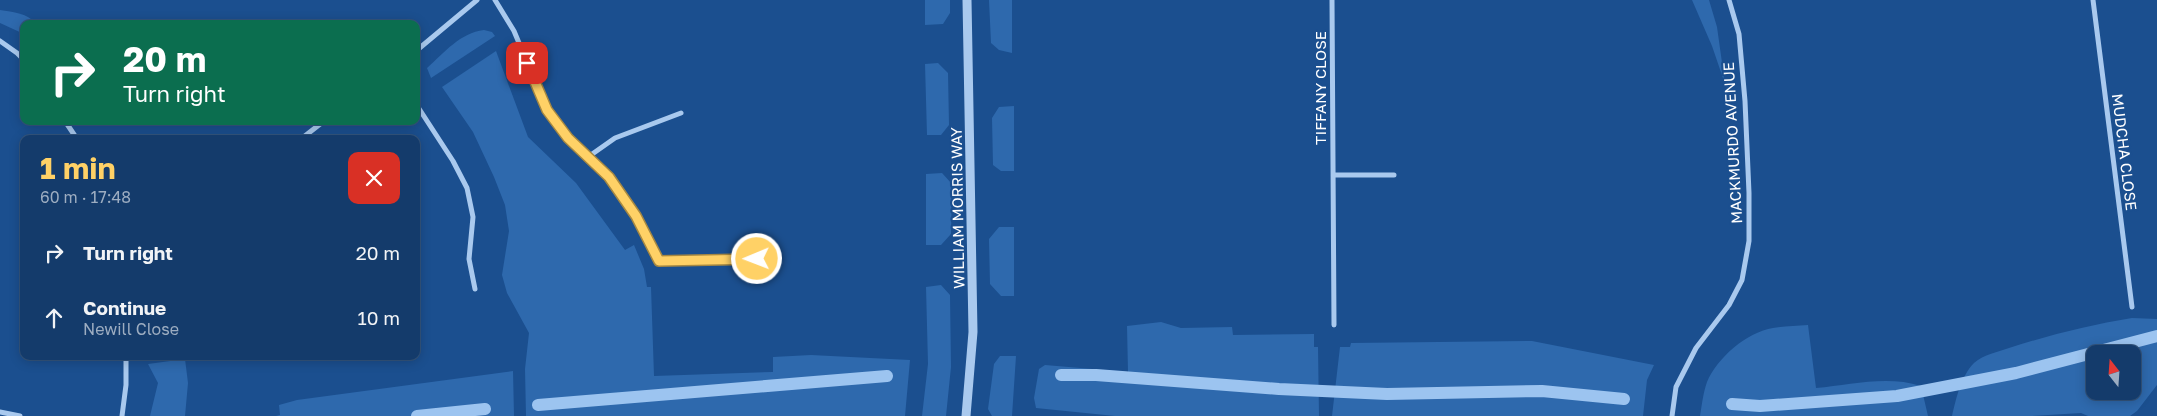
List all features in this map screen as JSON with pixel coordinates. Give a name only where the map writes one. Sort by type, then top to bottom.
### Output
[{"type":"street","points":[[420,48],[477,0]]},
{"type":"street","points":[[495,0],[514,31],[547,110],[568,138],[609,177],[636,216]]},
{"type":"street","name":"WILLIAM MORRIS WAY","points":[[966,416],[973,332],[967,0]]},
{"type":"street","name":"TIFFANY CLOSE","points":[[1332,0],[1334,325]]},
{"type":"street","name":"MACKMURDO AVENUE","points":[[1672,416],[1676,387],[1696,348],[1729,305],[1742,280],[1749,241],[1750,193],[1743,82],[1739,34],[1730,0]]},
{"type":"street","name":"MUDCHA CLOSE","points":[[2093,0],[2132,307]]},
{"type":"street","points":[[0,41],[20,56]]},
{"type":"street","points":[[420,110],[453,161],[467,188],[474,217],[469,259],[474,289]]},
{"type":"street","points":[[588,157],[614,138],[681,114]]},
{"type":"street","points":[[306,135],[319,125]]},
{"type":"street","points":[[1333,175],[1394,175]]},
{"type":"street","points":[[122,416],[126,385],[126,360]]},
{"type":"street","points":[[0,412],[20,416]]},
{"type":"lane","points":[[636,216],[659,261],[757,259]]},
{"type":"shaded area","points":[[925,0],[950,0],[950,13],[943,24],[925,25]]},
{"type":"shaded area","points":[[989,0],[1012,0],[1012,53],[999,50],[991,43]]},
{"type":"shaded area","points":[[1692,0],[1709,0],[1717,27],[1725,84],[1712,46]]},
{"type":"shaded area","points":[[0,10],[25,15],[33,20],[20,20],[20,32],[0,23]]},
{"type":"shaded area","points":[[484,30],[492,32],[495,36],[431,78],[427,68],[460,39]]},
{"type":"shaded area","points":[[496,51],[528,137],[576,183],[625,250],[634,245],[644,269],[647,287],[651,287],[654,376],[773,372],[773,357],[811,355],[910,360],[905,416],[526,416],[525,369],[529,333],[507,293],[502,275],[509,231],[505,205],[473,132],[442,87]]},
{"type":"shaded area","points":[[938,63],[948,73],[949,125],[941,135],[927,135],[925,64]]},
{"type":"shaded area","points":[[1014,106],[1014,171],[1001,171],[993,165],[992,118],[999,107]]},
{"type":"shaded area","points":[[942,173],[952,184],[951,234],[941,245],[926,245],[926,174]]},
{"type":"shaded area","points":[[999,227],[1014,227],[1014,296],[1001,296],[990,284],[989,239]]},
{"type":"shaded area","points":[[941,285],[950,295],[951,367],[946,416],[922,416],[928,364],[926,287]]},
{"type":"shaded area","points":[[2132,318],[2157,319],[2157,385],[2137,411],[2130,416],[2088,416],[2081,413],[2032,416],[1952,416],[1960,388],[1969,368],[1974,363],[1995,352],[2085,327]]},
{"type":"shaded area","points":[[1161,322],[1181,328],[1232,327],[1233,335],[1314,334],[1314,347],[1318,347],[1319,416],[1115,416],[1036,408],[1034,398],[1039,369],[1045,365],[1128,372],[1127,326]]},
{"type":"shaded area","points":[[1808,325],[1816,388],[1882,381],[1895,381],[1921,386],[1928,416],[1700,416],[1707,382],[1725,355],[1743,341],[1763,330]]},
{"type":"shaded area","points":[[1532,341],[1654,365],[1647,380],[1643,416],[1332,416],[1340,347],[1350,347],[1351,343]]},
{"type":"shaded area","points":[[1000,356],[1016,356],[1012,416],[992,416],[988,409],[994,364]]},
{"type":"shaded area","points":[[185,360],[188,383],[185,416],[150,416],[158,383],[148,364]]},
{"type":"shaded area","points":[[513,371],[514,416],[276,416],[280,415],[279,405],[297,400]]},
{"type":"waterway","points":[[1732,404],[1760,406],[1897,396],[2016,373],[2157,336]]},
{"type":"waterway","points":[[1061,375],[1096,375],[1279,389],[1387,394],[1542,391],[1624,399]]},
{"type":"waterway","points":[[538,405],[887,376]]},
{"type":"waterway","points":[[417,416],[485,409]]},
{"type":"route","points":[[527,63],[547,110],[568,138],[609,177],[636,216],[659,261],[757,259]]}]
